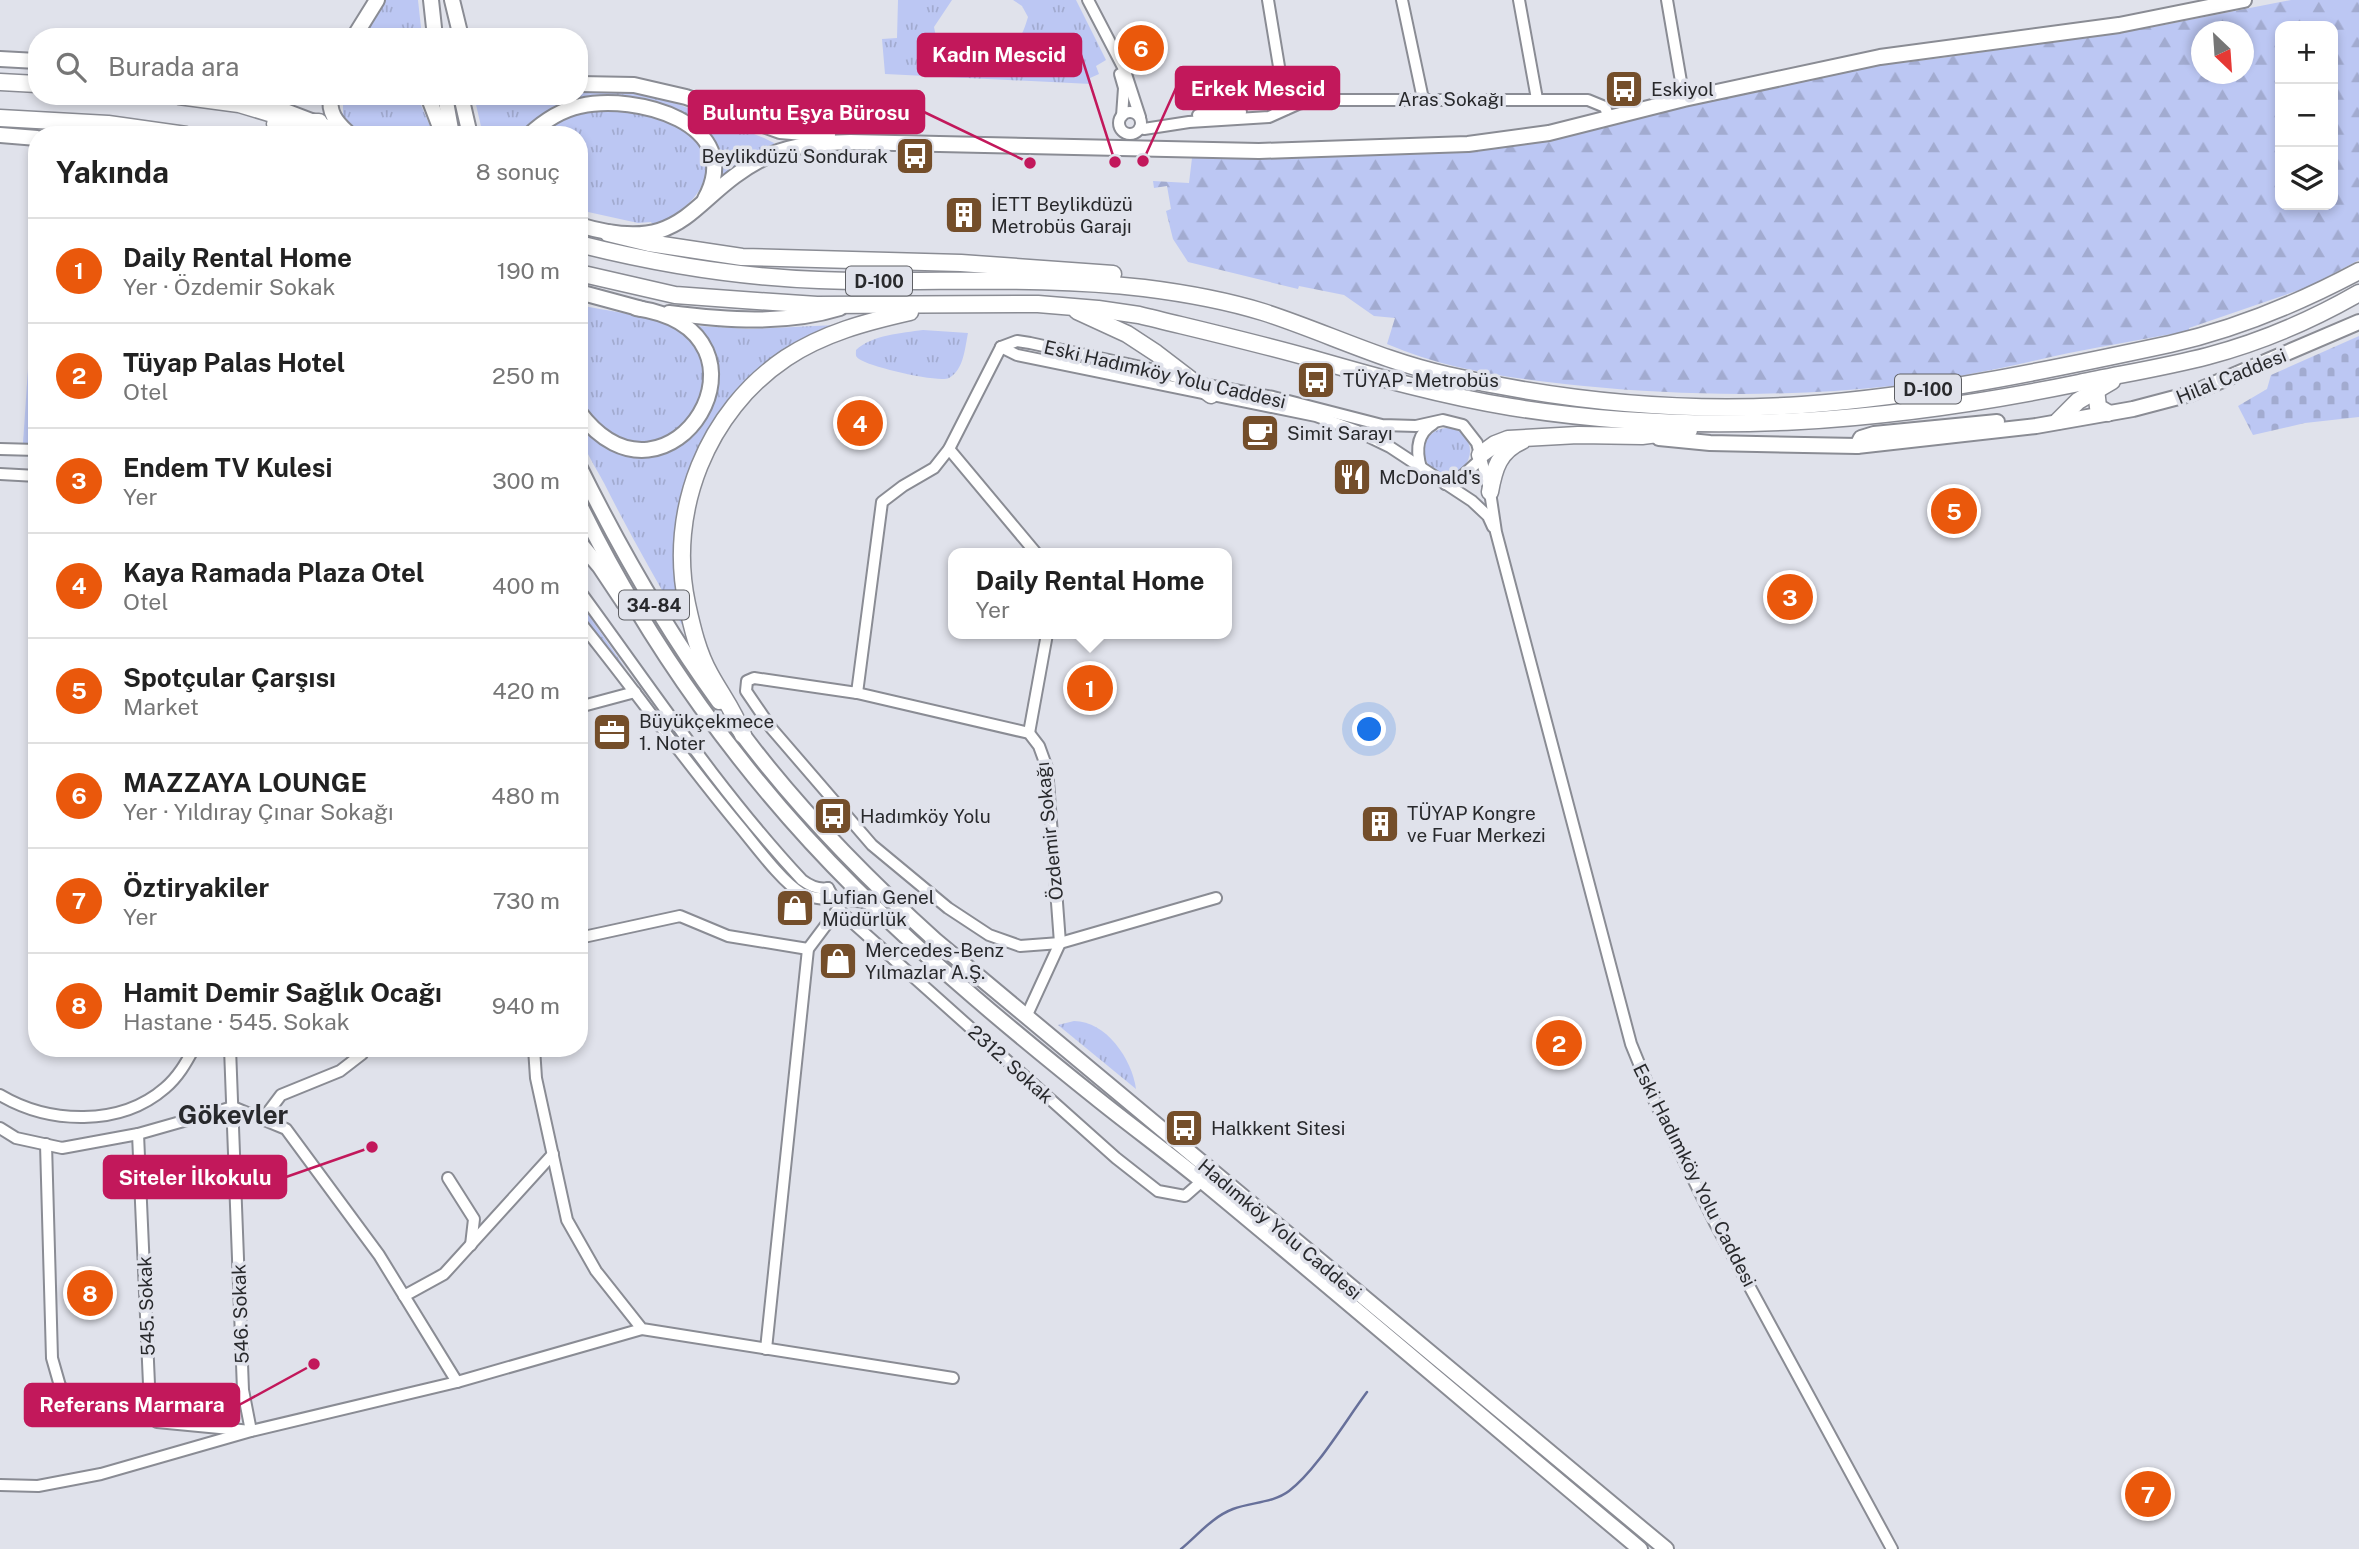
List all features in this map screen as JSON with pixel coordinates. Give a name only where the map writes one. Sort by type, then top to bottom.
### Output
[{"type":"highway","points":[[0,73],[28,73]]},
{"type":"highway","points":[[0,82],[28,84]]},
{"type":"highway","points":[[210,105],[278,126]]},
{"type":"highway","points":[[242,105],[299,122],[319,122]]},
{"type":"highway","points":[[0,118],[122,126]]},
{"type":"highway","points":[[608,233],[649,243],[742,257],[961,263],[1096,272],[1123,275],[1167,286],[1182,294]]},
{"type":"highway","name":"D-100","points":[[588,246],[688,268],[778,277],[860,281],[1051,280],[1182,294],[1266,313],[1424,369],[1505,387],[1643,402],[1754,407],[1803,405],[1913,392],[2041,370],[2207,336],[2274,312],[2359,271]]},
{"type":"highway","name":"D-100","points":[[588,275],[675,295],[817,306],[950,303],[1065,306],[1139,315],[1414,387],[1510,407],[1651,421],[1726,424],[1790,423],[1889,415],[1980,402],[2134,371],[2236,347],[2310,318],[2359,293]]},
{"type":"highway","points":[[743,735],[731,706],[706,667],[686,603],[683,576],[684,517],[687,501],[715,432],[749,389],[786,358],[837,331],[950,303]]},
{"type":"highway","points":[[1065,306],[1127,334],[1211,395]]},
{"type":"highway","points":[[2058,421],[2078,401],[2096,389],[2134,371]]},
{"type":"highway","points":[[2096,389],[2098,407],[2108,413]]},
{"type":"highway","points":[[1480,457],[1495,444],[1508,439],[1642,436],[1726,424]]},
{"type":"highway","points":[[1490,492],[1493,471],[1503,454],[1517,444],[1534,438]]},
{"type":"main road","points":[[360,28],[377,0]]},
{"type":"main road","points":[[431,0],[434,28]]},
{"type":"main road","points":[[450,0],[452,28]]},
{"type":"main road","points":[[450,0],[458,28]]},
{"type":"main road","points":[[588,227],[608,233],[653,234],[673,226],[749,167],[783,151],[818,143],[1259,151],[1457,145],[1549,133],[1684,99],[1880,57],[2119,25],[2244,0]]},
{"type":"main road","points":[[0,59],[28,61]]},
{"type":"main road","points":[[588,85],[634,85],[686,97],[780,131],[885,143]]},
{"type":"main road","points":[[588,105],[630,104],[650,107],[693,129],[711,149],[715,169],[713,182],[701,206]]},
{"type":"main road","points":[[271,105],[329,126]]},
{"type":"main road","points":[[331,105],[333,117],[342,126]]},
{"type":"main road","points":[[431,105],[440,126]]},
{"type":"main road","points":[[447,105],[450,126]]},
{"type":"main road","points":[[463,105],[468,126]]},
{"type":"main road","points":[[542,126],[561,112],[587,105]]},
{"type":"main road","points":[[0,135],[28,137]]},
{"type":"main road","points":[[588,295],[653,311],[680,321],[702,346],[711,381],[711,390],[703,412],[689,430],[654,449],[633,449],[604,438],[588,421]]},
{"type":"main road","points":[[636,308],[692,316],[753,319],[813,315],[849,305]]},
{"type":"main road","name":"Hilal Caddesi","points":[[1550,412],[1642,436],[1710,443],[1857,446],[1984,433],[2108,413],[2190,394],[2359,323]]},
{"type":"main road","name":"Hadımköy Yolu Caddesi","points":[[588,484],[645,591],[691,662],[743,735],[795,799],[855,865],[936,942],[1666,1549]]},
{"type":"main road","name":"Hadımköy Yolu Caddesi","points":[[588,520],[614,569],[667,655],[732,747],[818,849],[873,905],[981,1003],[1202,1181],[1640,1549]]},
{"type":"main road","points":[[588,552],[648,638],[667,655]]},
{"type":"street","points":[[1082,0],[1102,34],[1124,88],[1121,120],[1114,149]]},
{"type":"street","points":[[1088,0],[1125,71],[1140,124],[1151,149]]},
{"type":"street","points":[[1268,0],[1286,109]]},
{"type":"street","points":[[1402,0],[1423,99]]},
{"type":"street","points":[[1519,0],[1536,99]]},
{"type":"street","points":[[1667,0],[1684,99]]},
{"type":"street","points":[[1122,98],[1131,98],[1135,102]]},
{"type":"street","name":"Aras Sokağı","points":[[1140,124],[1144,130],[1189,122],[1269,117],[1313,101],[1423,99],[1588,100],[1605,107],[1609,118]]},
{"type":"street","points":[[1121,120],[1132,113],[1140,124]]},
{"type":"street","points":[[1121,120],[1124,131],[1129,133],[1140,124]]},
{"type":"street","name":"Eski Hadımköy Yolu Caddesi","points":[[1001,347],[1017,341],[1130,364],[1272,402],[1382,425],[1416,426],[1443,420],[1464,425],[1477,443],[1490,492],[1496,532],[1615,989],[1636,1055],[1654,1100],[1715,1223],[1892,1549]]},
{"type":"street","points":[[857,693],[882,502],[934,468],[949,449],[1001,347]]},
{"type":"street","name":"Eski Hadımköy Yolu Caddesi","points":[[1001,347],[1017,355],[1119,377],[1211,395],[1272,402],[1357,431],[1390,447],[1480,509],[1488,516],[1496,532]]},
{"type":"street","points":[[1119,377],[1130,364]]},
{"type":"street","points":[[1421,468],[1418,455],[1420,438],[1425,429],[1436,423]]},
{"type":"street","points":[[0,449],[28,450]]},
{"type":"street","points":[[949,449],[1032,548]]},
{"type":"street","points":[[1445,484],[1461,478],[1480,457]]},
{"type":"street","points":[[0,474],[28,476]]},
{"type":"street","points":[[588,603],[655,697],[802,880],[812,887],[873,905]]},
{"type":"street","points":[[588,632],[667,737],[782,874],[800,892],[823,898],[830,893]]},
{"type":"street","points":[[1046,639],[1029,733],[857,693],[771,680],[754,678],[747,681],[747,691],[772,729],[872,845],[948,908],[989,935],[1020,946],[1060,943],[1216,898]]},
{"type":"street","points":[[588,705],[635,692]]},
{"type":"street","name":"Özdemir Sokağı","points":[[1026,1017],[1060,943],[1047,768],[1039,746],[1029,733]]},
{"type":"street","name":"2312. Sokak","points":[[818,849],[834,880],[830,893],[838,909],[1067,1114],[1158,1191],[1185,1196],[1202,1181]]},
{"type":"street","points":[[766,1349],[808,949],[838,909]]},
{"type":"street","points":[[588,936],[680,916],[728,936],[808,949]]},
{"type":"street","points":[[0,1095],[15,1104],[59,1115],[95,1117],[137,1106],[164,1089],[181,1071],[189,1057]]},
{"type":"street","name":"546. Sokak","points":[[230,1057],[243,1390],[251,1431]]},
{"type":"street","points":[[263,1119],[281,1095],[340,1071],[358,1057]]},
{"type":"street","points":[[535,1057],[536,1078],[567,1220],[596,1271],[642,1329],[953,1378]]},
{"type":"street","points":[[0,1128],[16,1138],[62,1148],[138,1134],[233,1107],[286,1129],[379,1255],[457,1382]]},
{"type":"street","name":"545. Sokak","points":[[138,1134],[150,1407],[157,1422],[251,1431],[457,1382],[642,1329]]},
{"type":"street","points":[[46,1144],[52,1358],[60,1386],[75,1401],[106,1401]]},
{"type":"street","points":[[404,1296],[444,1274],[553,1154]]},
{"type":"street","points":[[448,1178],[474,1219],[471,1245]]},
{"type":"street","points":[[0,1485],[38,1486],[101,1474],[251,1431]]},
{"type":"green space","points":[[386,0],[418,0],[421,28],[369,28]]},
{"type":"green space","points":[[898,0],[952,0],[934,27],[937,41],[945,52],[952,56],[980,59],[1007,52],[1016,44],[1028,17],[1022,6],[1013,0],[1076,0],[1106,60],[1096,66],[1099,74],[1090,78],[1091,84],[885,74],[882,39],[897,38]]},
{"type":"green space","points":[[2291,0],[2359,0],[2359,260],[2308,287],[2189,328],[2189,331],[1936,380],[1815,392],[1699,393],[1622,389],[1509,377],[1435,361],[1387,344],[1395,318],[1374,316],[1344,295],[1299,286],[1298,289],[1188,262],[1173,239],[1166,211],[1171,209],[1167,186],[1154,188],[1153,181],[1189,183],[1192,158],[1438,151],[1850,69],[2148,28]]},
{"type":"green space","points":[[588,90],[642,93],[665,99],[764,138],[774,143],[774,146],[722,177],[724,162],[721,151],[714,140],[682,113],[618,98],[590,97]]},
{"type":"green space","points":[[343,105],[421,105],[430,126],[353,126],[343,116]]},
{"type":"green space","points":[[476,105],[566,105],[544,115],[530,126],[481,126]]},
{"type":"green space","points":[[598,110],[628,111],[658,117],[681,128],[696,141],[705,156],[706,171],[701,187],[690,202],[653,225],[651,222],[638,223],[588,212],[588,126],[550,126],[580,113]]},
{"type":"green space","points":[[588,307],[642,317],[674,327],[696,347],[704,373],[701,399],[687,421],[666,437],[640,442],[610,432],[588,412]]},
{"type":"green space","points":[[836,325],[798,346],[745,387],[719,414],[700,446],[685,484],[685,626],[632,537],[588,454],[588,432],[623,453],[640,456],[672,449],[699,428],[715,399],[715,367],[699,326],[749,329]]},
{"type":"green space","points":[[923,330],[968,333],[961,364],[949,378],[904,373],[876,366],[856,356],[856,350],[870,341]]},
{"type":"green space","points":[[2359,336],[2359,417],[2305,423],[2253,435],[2238,406],[2267,389],[2271,375]]},
{"type":"green space","points":[[28,369],[28,443],[23,443]]},
{"type":"green space","points":[[1447,428],[1463,435],[1470,451],[1463,467],[1447,474],[1431,467],[1424,451],[1431,435]]},
{"type":"green space","points":[[588,614],[626,669],[588,623]]},
{"type":"green space","points":[[1074,1021],[1097,1027],[1116,1044],[1134,1077],[1136,1089],[1058,1025]]},
{"type":"waterway","points":[[1181,1549],[1225,1512],[1276,1498],[1289,1491],[1310,1471],[1367,1392]]},
{"type":"place","name":"MAZZAYA LOUNGE","points":[[1141,48]]},
{"type":"place","name":"Eskiyol","points":[[1624,89]]},
{"type":"place","name":"Beylikdüzü Sondurak","points":[[915,156]]},
{"type":"place","name":"Erkek Mescid","points":[[1143,161]]},
{"type":"place","name":"Kadın Mescid","points":[[1115,162]]},
{"type":"place","name":"Buluntu Eşya Bürosu","points":[[1030,163]]},
{"type":"place","name":"İETT Beylikdüzü Metrobüs Garajı","points":[[964,215]]},
{"type":"place","name":"TÜYAP - Metrobüs","points":[[1316,380]]},
{"type":"place","name":"Kaya Ramada Plaza Otel","points":[[860,423]]},
{"type":"place","name":"Simit Sarayı","points":[[1260,433]]},
{"type":"place","name":"McDonald's","points":[[1352,477]]},
{"type":"place","name":"Spotçular Çarşısı","points":[[1954,511]]},
{"type":"place","name":"Endem TV Kulesi","points":[[1790,597]]},
{"type":"place","name":"Daily Rental Home","points":[[1090,688]]},
{"type":"place","name":"Büyükçekmece 1. Noter","points":[[612,732]]},
{"type":"place","name":"Hadımköy Yolu","points":[[833,816]]},
{"type":"place","name":"TÜYAP Kongre ve Fuar Merkezi","points":[[1380,824]]},
{"type":"place","name":"Lufian Genel Müdürlük","points":[[795,908]]},
{"type":"place","name":"Mercedes-Benz Yılmazlar A.Ş.","points":[[838,961]]},
{"type":"place","name":"Tüyap Palas Hotel","points":[[1559,1043]]},
{"type":"place","name":"Halkkent Sitesi","points":[[1184,1128]]},
{"type":"place","name":"Siteler İlkokulu","points":[[372,1147]]},
{"type":"place","name":"Hamit Demir Sağlık Ocağı","points":[[90,1293]]},
{"type":"place","name":"Referans Marmara","points":[[314,1364]]},
{"type":"place","name":"Öztiryakiler","points":[[2148,1494]]},
{"type":"district","name":"Gökevler","points":[[233,1114]]}]
